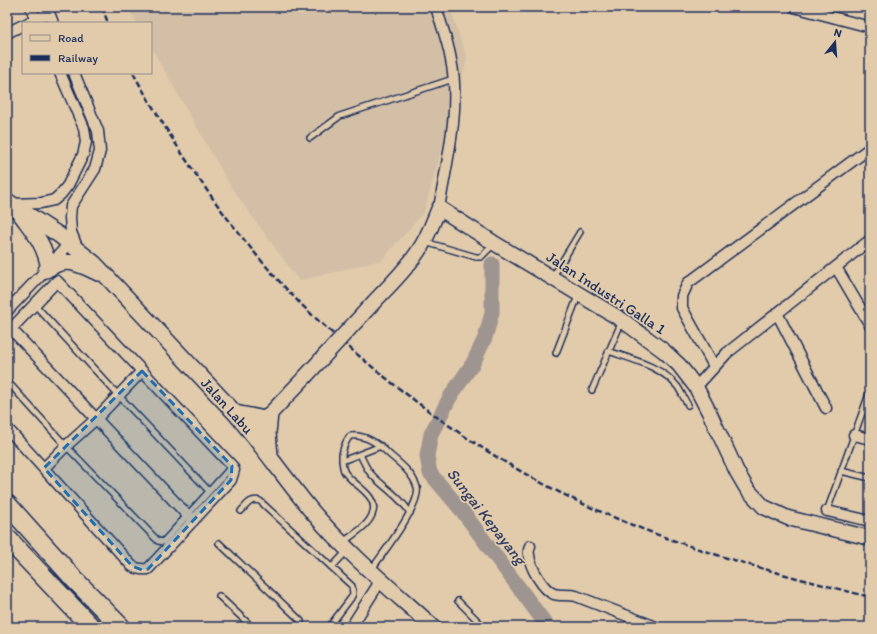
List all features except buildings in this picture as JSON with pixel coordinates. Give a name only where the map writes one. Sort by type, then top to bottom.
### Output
[{"type":"highway","points":[[7,504],[74,580],[121,627]]},
{"type":"highway","points":[[7,538],[91,627]]},
{"type":"main road","name":"Jalan Labu","points":[[9,202],[73,246],[108,277],[235,413],[271,457],[310,509],[344,547],[433,627]]},
{"type":"main road","points":[[9,202],[41,241],[48,268],[61,263],[69,263],[80,265],[108,277]]},
{"type":"main road","points":[[252,433],[407,266],[424,242],[440,208]]},
{"type":"main road","name":"Jalan Industri Galla 1","points":[[440,208],[494,243],[622,320],[664,351],[679,365],[696,387],[737,472],[747,488],[764,507],[788,518],[870,538]]},
{"type":"main road","points":[[235,413],[267,417]]},
{"type":"main road","points":[[267,417],[271,457]]},
{"type":"street","points":[[31,7],[34,22],[48,10],[53,22]]},
{"type":"street","points":[[436,7],[451,60],[454,97],[452,125],[440,208]]},
{"type":"street","points":[[796,7],[870,27]]},
{"type":"street","points":[[7,33],[22,26]]},
{"type":"street","points":[[9,202],[41,203],[54,200],[68,185],[83,155],[86,142],[84,128],[60,74]]},
{"type":"street","points":[[7,312],[48,268],[73,246],[70,217],[71,206],[95,169],[100,151],[98,131],[74,74]]},
{"type":"street","points":[[714,366],[682,308],[682,296],[688,283],[870,148]]},
{"type":"street","points":[[696,387],[727,353],[870,240]]},
{"type":"street","points":[[836,266],[870,325]]},
{"type":"street","points":[[7,428],[132,566],[142,570],[148,569],[190,518],[231,480],[234,470],[232,466],[57,281],[35,306],[9,331],[97,418],[190,518]]},
{"type":"street","points":[[777,313],[826,408]]},
{"type":"street","points":[[44,468],[97,418],[142,371]]},
{"type":"street","points":[[854,435],[870,439]]},
{"type":"street","points":[[827,511],[870,521]]},
{"type":"street","points":[[530,546],[528,556],[530,561],[542,584],[550,592],[558,595],[568,594],[576,596],[656,627]]},
{"type":"street","points":[[351,627],[376,576]]},
{"type":"lane","points":[[310,138],[340,116],[453,79]]},
{"type":"lane","points":[[552,278],[580,232]]},
{"type":"lane","points":[[424,242],[476,257],[481,257],[494,243]]},
{"type":"lane","points":[[556,353],[579,294]]},
{"type":"lane","points":[[35,306],[209,491]]},
{"type":"lane","points":[[592,390],[622,320]]},
{"type":"lane","points":[[608,351],[663,373],[677,386],[688,405]]},
{"type":"lane","points":[[7,381],[66,446],[158,541],[163,542],[190,518],[209,491],[232,466]]},
{"type":"lane","points":[[827,511],[854,435],[869,400],[870,391]]},
{"type":"lane","points":[[332,567],[344,547],[372,516],[374,509],[370,496],[347,476],[343,469],[343,450],[346,441],[350,436],[357,435],[381,446],[404,467],[413,478],[417,488],[417,496],[410,513],[376,576]]},
{"type":"lane","points":[[342,460],[381,446]]},
{"type":"lane","points":[[360,454],[371,473],[405,504],[410,513]]},
{"type":"lane","points":[[841,471],[870,478]]},
{"type":"lane","points":[[241,511],[250,501],[260,501],[352,586],[353,590],[351,598],[329,627]]},
{"type":"lane","points":[[219,543],[301,621],[300,627]]},
{"type":"lane","points":[[219,596],[252,627]]},
{"type":"lane","points":[[458,601],[484,627]]},
{"type":"highlighted area","points":[[142,371],[232,466],[231,480],[148,569],[142,570],[132,566],[44,468]]},
{"type":"shaded area","points":[[128,7],[450,7],[467,59],[424,212],[382,260],[299,281],[231,187],[152,49],[152,22],[136,22]]},
{"type":"waterway","name":"Sungai Kepayang","points":[[492,264],[492,313],[485,338],[473,363],[450,397],[431,434],[427,456],[430,473],[463,512],[548,627]]},
{"type":"railway","points":[[102,7],[108,22]]},
{"type":"railway","points":[[134,74],[186,160],[246,243],[268,269],[300,303],[336,336],[392,383],[450,426],[479,446],[541,483],[606,514],[670,539],[736,561],[870,597]]}]
